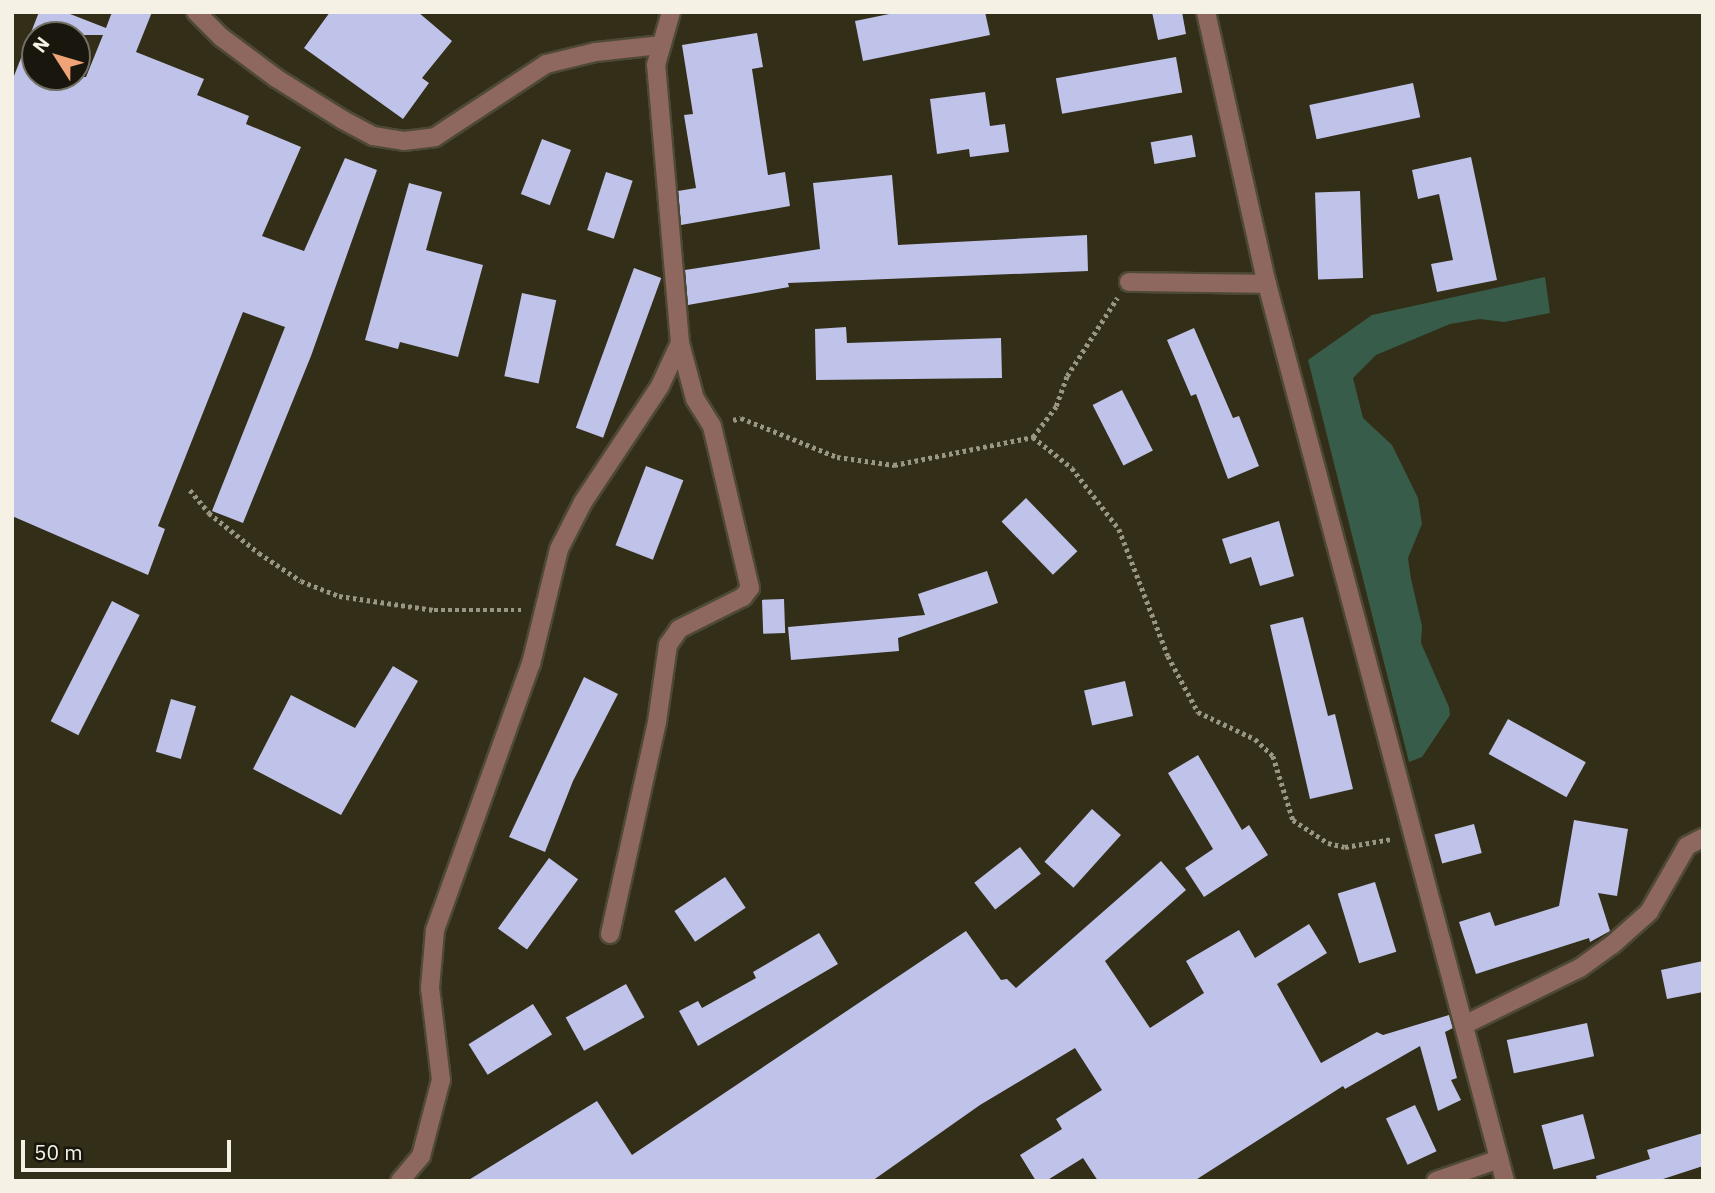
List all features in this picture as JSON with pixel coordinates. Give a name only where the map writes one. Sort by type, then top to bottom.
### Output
[{"type":"street","points":[[197,12],[254,62],[342,120],[373,135],[404,141],[435,137],[546,64],[596,52],[660,45]]},
{"type":"street","points":[[610,934],[657,722],[668,645],[679,629],[743,597],[750,588],[712,426],[695,399],[680,343],[656,65],[671,12]]},
{"type":"street","points":[[1206,12],[1267,284],[1410,834],[1466,1024],[1505,1181]]},
{"type":"street","points":[[1129,282],[1267,284]]},
{"type":"street","points":[[400,1181],[421,1156],[441,1080],[430,988],[435,930],[531,664],[542,610],[569,524],[660,386],[680,343]]},
{"type":"street","points":[[1466,1024],[1580,968],[1612,945],[1648,912],[1687,846],[1703,838]]},
{"type":"street","points":[[1436,1181],[1499,1158]]},
{"type":"path","points":[[712,426],[741,418],[837,457],[894,465],[1033,437],[1056,407],[1067,376],[1129,282]]},
{"type":"path","points":[[1033,437],[1072,468],[1119,529],[1168,656],[1198,712],[1255,739],[1273,756],[1283,800],[1293,820],[1328,843],[1345,846],[1366,846],[1410,834]]},
{"type":"path","points":[[190,490],[209,513],[259,553],[301,581],[339,596],[434,610],[542,610]]},
{"type":"green space","points":[[1545,277],[1550,313],[1504,322],[1480,319],[1450,324],[1376,355],[1353,378],[1363,418],[1392,445],[1418,498],[1422,524],[1408,558],[1411,579],[1422,626],[1421,643],[1449,707],[1450,715],[1422,757],[1409,762],[1308,360],[1372,315]]},
{"type":"building","points":[[39,12],[65,12],[88,21],[35,21]]},
{"type":"building","points":[[112,12],[152,12],[136,52],[204,79],[197,95],[249,116],[246,124],[301,147],[262,236],[304,251],[345,158],[377,170],[311,356],[243,523],[212,511],[285,327],[243,312],[158,526],[165,529],[148,575],[12,516],[12,81],[21,58],[21,91],[91,91],[91,65],[103,35],[91,35],[91,22],[106,28]]},
{"type":"building","points":[[330,12],[418,12],[452,41],[422,78],[429,83],[403,119],[304,48]]},
{"type":"building","points":[[899,12],[985,12],[990,35],[863,61],[855,21]]},
{"type":"building","points":[[1152,12],[1182,12],[1186,34],[1158,40]]},
{"type":"building","points":[[757,33],[763,67],[752,69],[768,175],[785,172],[790,206],[681,225],[678,191],[696,188],[684,115],[693,114],[682,45]]},
{"type":"building","points":[[1176,57],[1182,92],[1062,114],[1056,78]]},
{"type":"building","points":[[1413,83],[1420,117],[1317,139],[1309,105]]},
{"type":"building","points":[[985,92],[990,126],[1005,124],[1009,152],[970,157],[969,149],[937,154],[930,99]]},
{"type":"building","points":[[1192,135],[1196,157],[1154,164],[1151,142]]},
{"type":"building","points":[[542,139],[571,150],[550,205],[521,194]]},
{"type":"building","points":[[1471,157],[1497,280],[1437,292],[1431,264],[1453,260],[1439,194],[1418,199],[1412,170]]},
{"type":"building","points":[[606,172],[633,181],[614,239],[587,230]]},
{"type":"building","points":[[892,175],[898,245],[1087,235],[1088,271],[788,283],[789,287],[688,305],[685,270],[820,249],[813,183]]},
{"type":"building","points":[[409,183],[442,192],[426,250],[483,265],[458,357],[400,342],[398,349],[365,340]]},
{"type":"building","points":[[1360,191],[1363,278],[1318,280],[1315,193]]},
{"type":"building","points":[[634,268],[661,278],[603,438],[576,428]]},
{"type":"building","points":[[522,293],[556,300],[539,383],[504,376]]},
{"type":"building","points":[[846,327],[847,343],[1001,338],[1002,378],[816,380],[815,329]]},
{"type":"building","points":[[1194,328],[1233,418],[1239,416],[1259,466],[1228,479],[1196,394],[1191,396],[1167,340]]},
{"type":"building","points":[[1122,390],[1153,451],[1123,466],[1093,405]]},
{"type":"building","points":[[646,466],[683,480],[653,560],[616,545]]},
{"type":"building","points":[[1026,498],[1077,551],[1053,575],[1002,522]]},
{"type":"building","points":[[1279,521],[1294,576],[1260,586],[1251,557],[1230,564],[1222,539]]},
{"type":"building","points":[[987,571],[998,603],[898,638],[899,651],[791,660],[788,627],[925,615],[918,594]]},
{"type":"building","points":[[784,599],[785,633],[763,634],[762,600]]},
{"type":"building","points":[[112,601],[140,615],[78,735],[51,721]]},
{"type":"building","points":[[1303,617],[1328,716],[1335,714],[1353,789],[1310,799],[1270,625]]},
{"type":"building","points":[[393,666],[418,681],[341,815],[253,769],[291,695],[355,728]]},
{"type":"building","points":[[584,677],[618,694],[573,781],[545,852],[509,837]]},
{"type":"building","points":[[1125,681],[1133,716],[1092,726],[1084,690]]},
{"type":"building","points":[[171,699],[196,706],[181,759],[156,752]]},
{"type":"building","points":[[1508,719],[1586,762],[1566,797],[1489,754]]},
{"type":"building","points":[[1198,755],[1242,830],[1249,825],[1268,855],[1204,897],[1185,868],[1213,849],[1168,773]]},
{"type":"building","points":[[1092,809],[1121,835],[1073,888],[1044,862]]},
{"type":"building","points":[[1574,820],[1628,829],[1617,896],[1598,893],[1610,931],[1590,942],[1589,938],[1476,974],[1459,922],[1490,912],[1495,926],[1559,906]]},
{"type":"building","points":[[1474,824],[1482,853],[1442,864],[1434,835]]},
{"type":"building","points":[[1020,847],[1041,874],[995,910],[974,883]]},
{"type":"building","points":[[549,858],[578,879],[527,950],[498,928]]},
{"type":"building","points":[[1161,861],[1186,890],[1105,961],[1150,1028],[1204,993],[1186,961],[1239,930],[1255,958],[1309,924],[1327,953],[1277,984],[1321,1063],[1377,1032],[1383,1035],[1449,1015],[1453,1028],[1445,1032],[1457,1078],[1451,1080],[1461,1100],[1438,1111],[1420,1046],[1345,1089],[1343,1086],[1194,1181],[1098,1181],[1083,1158],[1046,1181],[1036,1181],[1020,1155],[1062,1129],[1056,1119],[1102,1090],[1075,1048],[980,1105],[872,1181],[467,1181],[597,1101],[632,1155],[966,931],[1001,980],[1007,979],[1016,988]]},
{"type":"building","points":[[725,877],[746,908],[695,942],[674,911]]},
{"type":"building","points":[[1375,882],[1396,952],[1359,963],[1338,893]]},
{"type":"building","points":[[819,933],[838,964],[698,1046],[679,1011],[698,1001],[702,1008],[756,978],[753,972]]},
{"type":"building","points":[[1703,961],[1703,992],[1667,999],[1661,970]]},
{"type":"building","points":[[626,984],[644,1017],[584,1051],[566,1017]]},
{"type":"building","points":[[533,1004],[552,1035],[488,1075],[469,1044]]},
{"type":"building","points":[[1587,1023],[1594,1056],[1514,1073],[1507,1040]]},
{"type":"building","points":[[1415,1105],[1437,1151],[1408,1165],[1386,1119]]},
{"type":"building","points":[[1583,1114],[1595,1158],[1553,1170],[1541,1125]]},
{"type":"building","points":[[1703,1133],[1703,1166],[1657,1181],[1597,1181],[1596,1176],[1650,1159],[1647,1150]]}]
